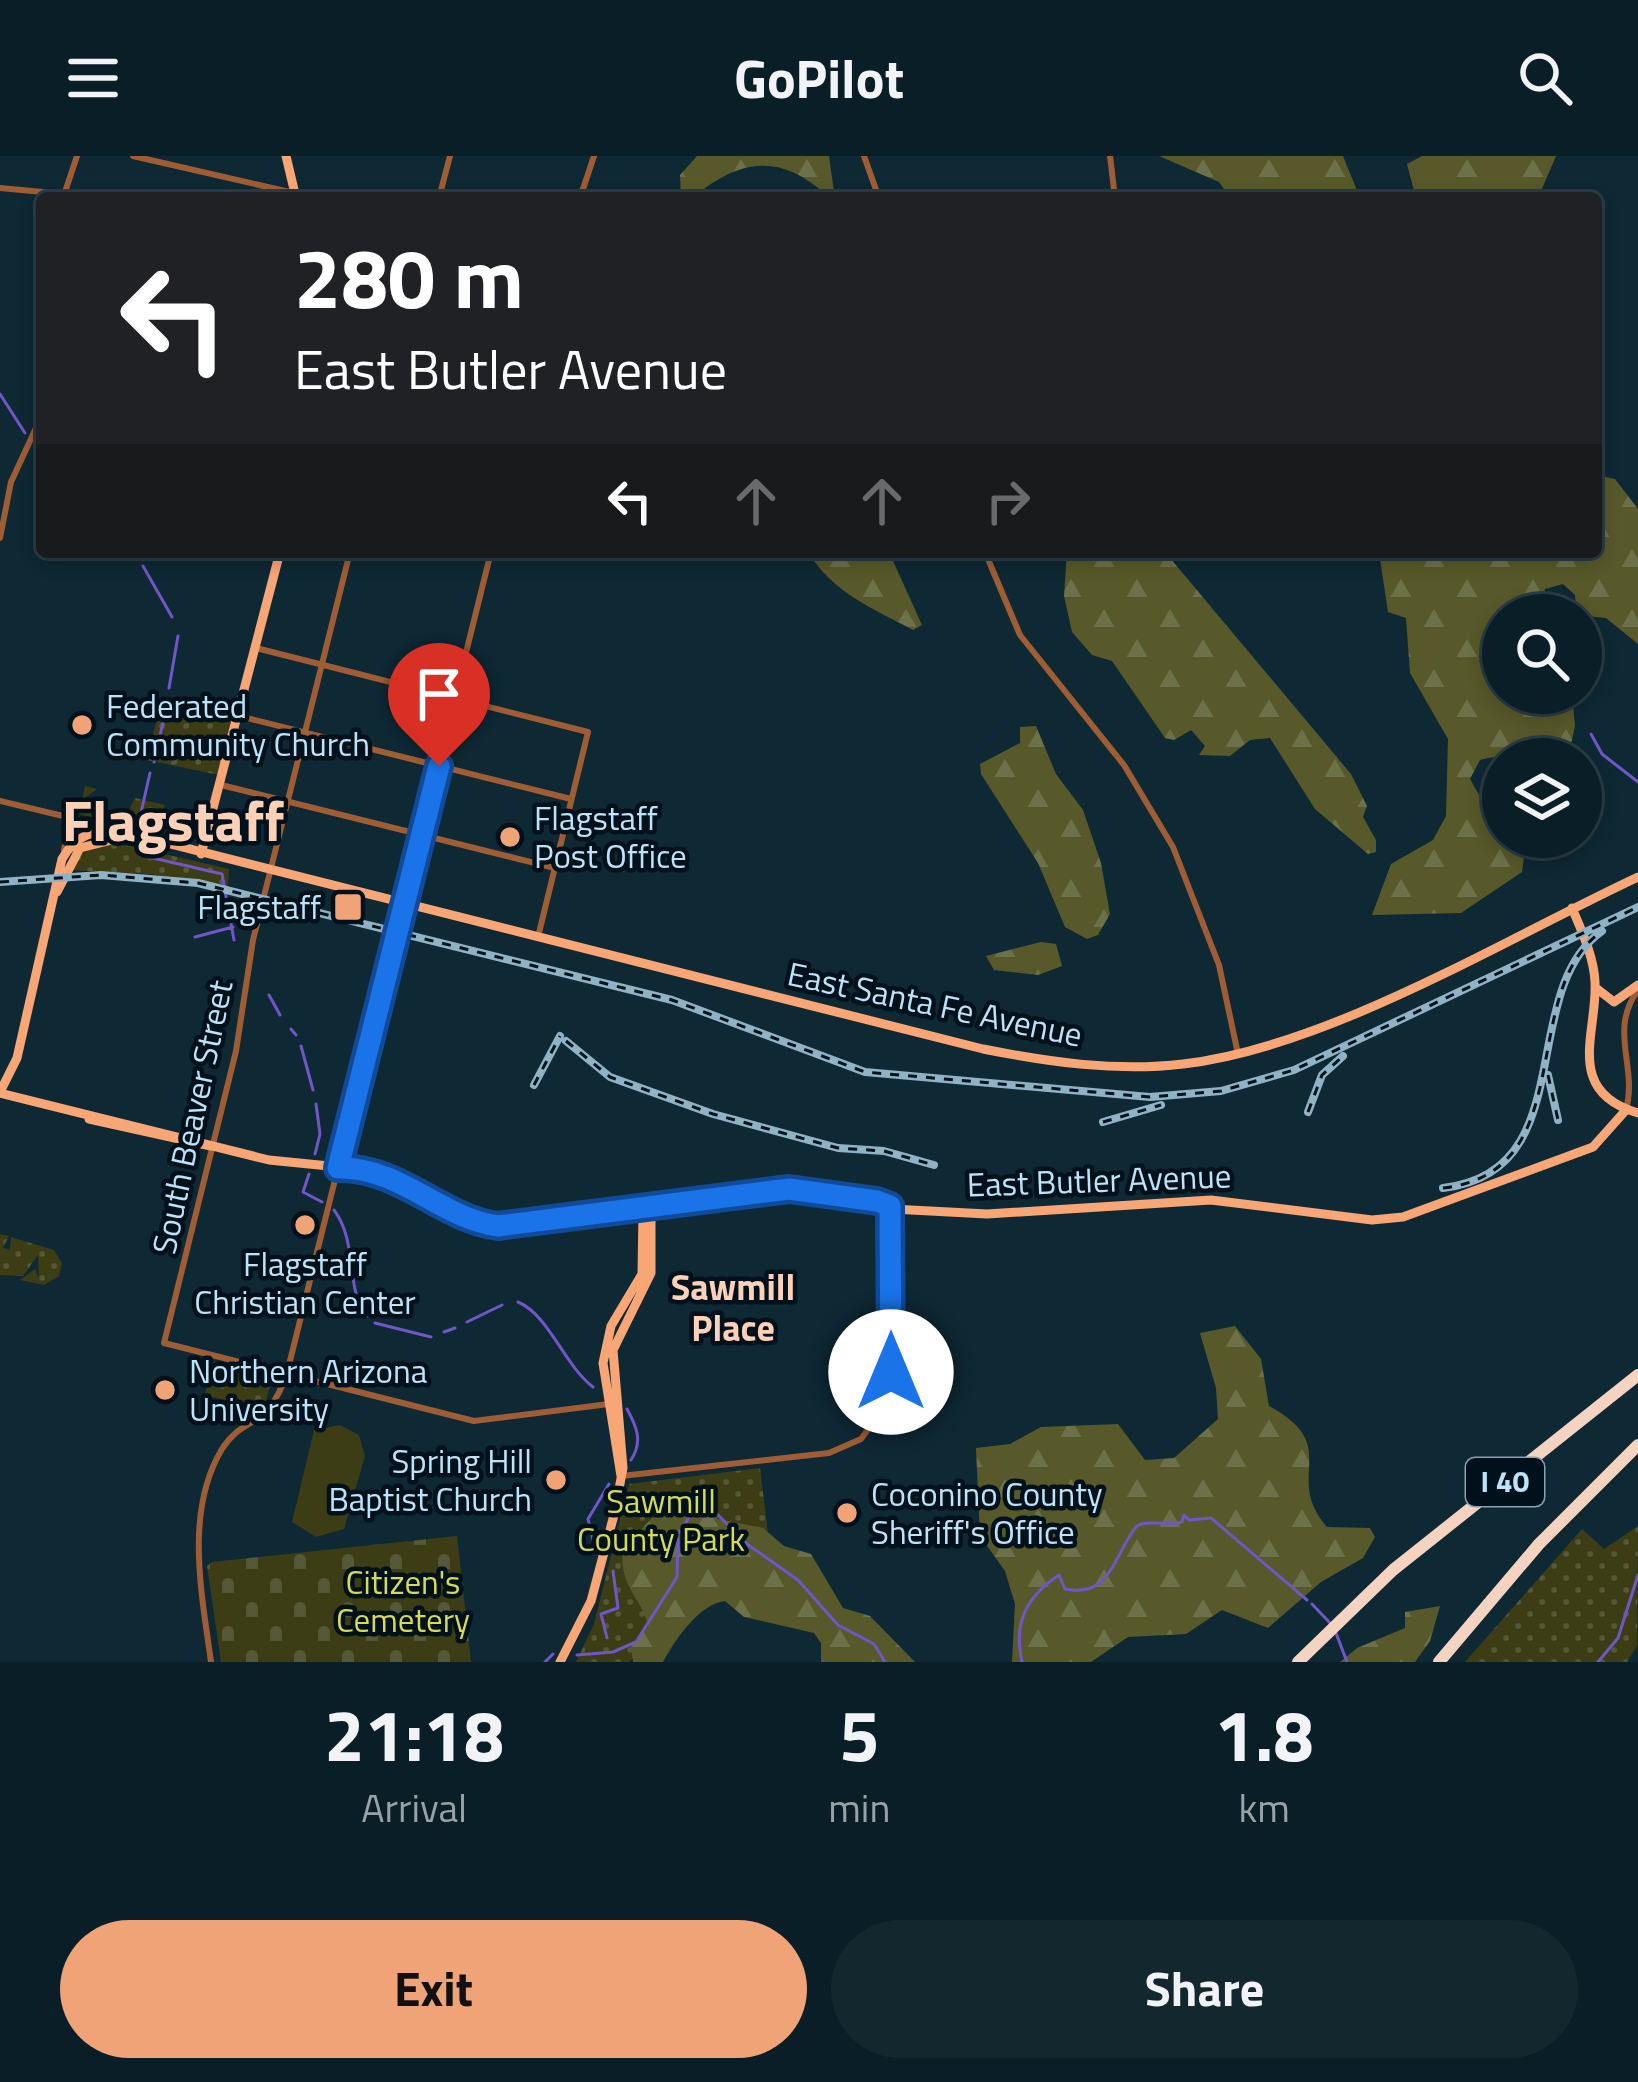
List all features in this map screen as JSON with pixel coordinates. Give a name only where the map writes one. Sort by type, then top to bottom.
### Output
[{"type":"highway","name":"I 40","points":[[1301,1660],[1372,1589],[1638,1375]]},
{"type":"highway","name":"I 40","points":[[1439,1662],[1539,1544],[1638,1445]]},
{"type":"main road","points":[[286,156],[294,192]]},
{"type":"main road","points":[[201,854],[278,558]]},
{"type":"main road","points":[[1,1091],[16,1053],[64,854],[90,831]]},
{"type":"main road","points":[[56,892],[90,831]]},
{"type":"main road","name":"East Santa Fe Avenue","points":[[90,831],[124,833],[1022,1057],[1134,1067],[1238,1054],[1323,1026],[1638,877]]},
{"type":"main road","points":[[1572,908],[1596,986],[1605,1000],[1614,1002],[1638,988]]},
{"type":"main road","points":[[1596,986],[1586,1036],[1589,1064],[1596,1081],[1626,1109],[1638,1113]]},
{"type":"main road","points":[[1,1091],[211,1146]]},
{"type":"main road","points":[[1,1091],[144,1133],[211,1146]]},
{"type":"main road","name":"East Butler Avenue","points":[[211,1146],[404,1182],[458,1216],[482,1224],[647,1212],[804,1189],[890,1206],[1006,1214],[1211,1200],[1372,1220],[1402,1217],[1593,1147],[1626,1109]]},
{"type":"main road","points":[[144,1133],[161,1131]]},
{"type":"main road","points":[[560,1662],[591,1601],[621,1476],[605,1346],[642,1274],[647,1212]]},
{"type":"main road","points":[[611,1404],[613,1350],[651,1273],[647,1212]]},
{"type":"street","points":[[64,192],[77,156]]},
{"type":"street","points":[[133,156],[283,192]]},
{"type":"street","points":[[441,192],[450,156]]},
{"type":"street","points":[[582,192],[593,156]]},
{"type":"street","points":[[864,156],[877,192]]},
{"type":"street","points":[[1110,156],[1114,192]]},
{"type":"street","points":[[0,188],[36,193]]},
{"type":"street","points":[[0,538],[11,482],[36,428]]},
{"type":"street","name":"South Beaver Street","points":[[287,1373],[164,1343],[263,901],[348,558]]},
{"type":"street","points":[[211,1662],[196,1541],[223,1448],[269,1413],[287,1373],[490,558]]},
{"type":"street","points":[[990,558],[1020,634],[1124,765],[1174,847],[1225,983],[1238,1054]]},
{"type":"street","points":[[256,648],[589,732],[538,939]]},
{"type":"street","points":[[238,716],[571,799]]},
{"type":"street","points":[[221,785],[555,868]]},
{"type":"street","points":[[0,801],[71,818],[90,831],[124,833]]},
{"type":"street","points":[[64,854],[71,818]]},
{"type":"street","points":[[1626,1109],[1636,1076],[1623,1022],[1638,988]]},
{"type":"street","points":[[621,1476],[829,1453],[861,1439],[876,1419],[893,1360],[890,1206]]},
{"type":"street","points":[[634,1312],[642,1274]]},
{"type":"street","points":[[287,1373],[474,1421],[611,1404]]},
{"type":"green space","points":[[697,156],[829,156],[834,192],[822,192],[797,174],[768,166],[737,171],[703,192],[681,192],[680,175]]},
{"type":"green space","points":[[1159,156],[1343,156],[1358,192],[1226,192],[1219,182]]},
{"type":"green space","points":[[1422,156],[1556,156],[1541,192],[1414,192],[1407,164]]},
{"type":"green space","points":[[1602,476],[1615,479],[1638,509],[1638,644],[1602,618],[1602,594],[1574,594],[1563,584],[1545,589],[1544,594],[1482,594],[1482,714],[1574,714],[1575,726],[1572,738],[1482,738],[1482,760],[1470,779],[1482,800],[1482,858],[1524,858],[1522,872],[1461,913],[1372,915],[1391,864],[1433,840],[1446,816],[1448,739],[1410,673],[1406,618],[1388,612],[1380,558],[1602,558]]},
{"type":"green space","points":[[812,558],[892,558],[922,625],[913,630],[855,598]]},
{"type":"green space","points":[[1067,558],[1170,558],[1351,774],[1367,806],[1363,817],[1376,840],[1376,852],[1368,854],[1315,809],[1270,738],[1250,740],[1230,756],[1199,755],[1205,746],[1191,730],[1174,740],[1165,738],[1112,661],[1092,655],[1072,632],[1064,596]]},
{"type":"green space","points":[[150,701],[231,720],[219,775],[147,760],[158,715]]},
{"type":"green space","points":[[1036,726],[1056,774],[1083,810],[1101,863],[1110,914],[1098,935],[1087,939],[1065,927],[1038,863],[981,774],[980,764],[1020,743],[1020,727]]},
{"type":"green space","points":[[85,786],[97,789],[86,797],[97,810],[125,817],[135,798],[165,805],[162,813],[186,816],[200,842],[79,814]]},
{"type":"green space","points":[[109,841],[229,869],[228,887],[149,874],[70,870],[86,849]]},
{"type":"green space","points":[[1041,942],[1056,944],[1062,966],[1038,975],[994,970],[986,956]]},
{"type":"green space","points":[[0,1234],[9,1236],[3,1248],[10,1250],[11,1237],[54,1250],[62,1263],[59,1276],[44,1285],[20,1280],[35,1269],[39,1279],[38,1255],[23,1276],[0,1275]]},
{"type":"green space","points":[[1235,1326],[1261,1359],[1269,1406],[1303,1435],[1315,1509],[1327,1527],[1370,1528],[1375,1537],[1363,1558],[1321,1582],[1268,1628],[1222,1610],[1186,1634],[1128,1637],[1091,1662],[1012,1662],[1015,1604],[1005,1571],[980,1536],[976,1448],[1010,1444],[1041,1427],[1118,1424],[1145,1460],[1174,1458],[1218,1419],[1216,1388],[1200,1333]]},
{"type":"green space","points":[[213,1362],[272,1377],[264,1410],[205,1395]]},
{"type":"green space","points":[[340,1425],[359,1435],[365,1456],[344,1529],[316,1537],[292,1522],[314,1430]]},
{"type":"green space","name":"Sawmill County Park","points":[[760,1468],[774,1581],[737,1564],[629,1662],[576,1662],[594,1624],[629,1484]]},
{"type":"green space","points":[[678,1511],[763,1528],[784,1546],[811,1554],[843,1608],[870,1616],[915,1662],[821,1662],[821,1643],[814,1633],[744,1617],[725,1601],[697,1616],[663,1662],[633,1662],[631,1646],[648,1627],[624,1574],[623,1549],[652,1518]]},
{"type":"green space","points":[[1638,1526],[1637,1646],[1627,1662],[1465,1662],[1582,1529],[1604,1549]]},
{"type":"green space","name":"Citizen's Cemetery","points":[[457,1536],[471,1662],[221,1662],[207,1566],[212,1562]]},
{"type":"green space","points":[[1440,1606],[1430,1641],[1415,1662],[1340,1662],[1357,1648],[1405,1628],[1405,1612]]},
{"type":"waterway","points":[[0,394],[25,433]]},
{"type":"waterway","points":[[143,566],[172,617]]},
{"type":"waterway","points":[[169,688],[178,636]]},
{"type":"waterway","points":[[154,762],[166,709]]},
{"type":"waterway","points":[[1591,734],[1602,754],[1638,782]]},
{"type":"waterway","points":[[137,830],[150,773]]},
{"type":"waterway","points":[[135,839],[140,855],[222,874],[234,940]]},
{"type":"waterway","points":[[195,937],[233,927]]},
{"type":"waterway","points":[[269,995],[280,1015]]},
{"type":"waterway","points":[[291,1029],[296,1035]]},
{"type":"waterway","points":[[301,1046],[313,1090]]},
{"type":"waterway","points":[[315,1154],[320,1134],[316,1104]]},
{"type":"waterway","points":[[309,1174],[303,1192],[322,1202]]},
{"type":"waterway","points":[[334,1210],[346,1237],[356,1294],[368,1316]]},
{"type":"waterway","points":[[518,1302],[539,1318],[593,1387]]},
{"type":"waterway","points":[[467,1322],[502,1305]]},
{"type":"waterway","points":[[375,1323],[431,1337]]},
{"type":"waterway","points":[[444,1332],[455,1328]]},
{"type":"waterway","points":[[627,1409],[637,1434],[631,1460]]},
{"type":"waterway","points":[[593,1540],[588,1519],[609,1484]]},
{"type":"waterway","points":[[679,1533],[694,1510],[713,1510],[747,1544],[798,1580],[838,1625],[874,1644],[885,1662]]},
{"type":"waterway","points":[[1022,1662],[1021,1623],[1038,1592],[1059,1575],[1065,1589],[1080,1590],[1102,1581],[1136,1527],[1144,1523],[1182,1522],[1184,1515],[1189,1520],[1211,1518],[1307,1600]]},
{"type":"waterway","points":[[577,1655],[613,1652],[636,1642],[677,1577],[678,1539]]},
{"type":"waterway","points":[[607,1638],[601,1614],[618,1608],[613,1571]]},
{"type":"waterway","points":[[1598,1662],[1618,1638],[1638,1575]]},
{"type":"waterway","points":[[1312,1604],[1331,1624]]},
{"type":"waterway","points":[[1336,1633],[1347,1662]]},
{"type":"waterway","points":[[545,1662],[553,1654]]},
{"type":"railway","points":[[0,882],[101,875],[198,883],[672,1000],[865,1072],[1150,1097],[1221,1091],[1294,1070],[1638,907]]},
{"type":"railway","points":[[1443,1188],[1486,1175],[1515,1150],[1532,1116],[1560,995],[1576,959],[1602,931]]},
{"type":"railway","points":[[534,1085],[560,1036]]},
{"type":"railway","points":[[566,1041],[610,1077],[713,1114],[838,1148],[884,1151],[934,1165]]},
{"type":"railway","points":[[1308,1112],[1322,1075],[1343,1056]]},
{"type":"railway","points":[[1548,1075],[1558,1120]]},
{"type":"railway","points":[[1103,1122],[1161,1105]]},
{"type":"place","name":"Federated Community Church","points":[[82,725]]},
{"type":"place","name":"Flagstaff Post Office","points":[[510,837]]},
{"type":"place","name":"Flagstaff","points":[[348,907]]},
{"type":"place","name":"Flagstaff Christian Center","points":[[305,1225]]},
{"type":"place","name":"Northern Arizona University","points":[[165,1390]]},
{"type":"place","name":"Spring Hill Baptist Church","points":[[556,1480]]},
{"type":"place","name":"Coconino County Sheriff's Office","points":[[847,1513]]},
{"type":"district","name":"Flagstaff","points":[[173,821]]},
{"type":"district","name":"Sawmill Place","points":[[733,1308]]},
{"type":"route","points":[[439,766],[338,1168],[404,1182],[458,1216],[498,1226],[789,1189],[877,1201],[890,1206],[891,1372]]}]
